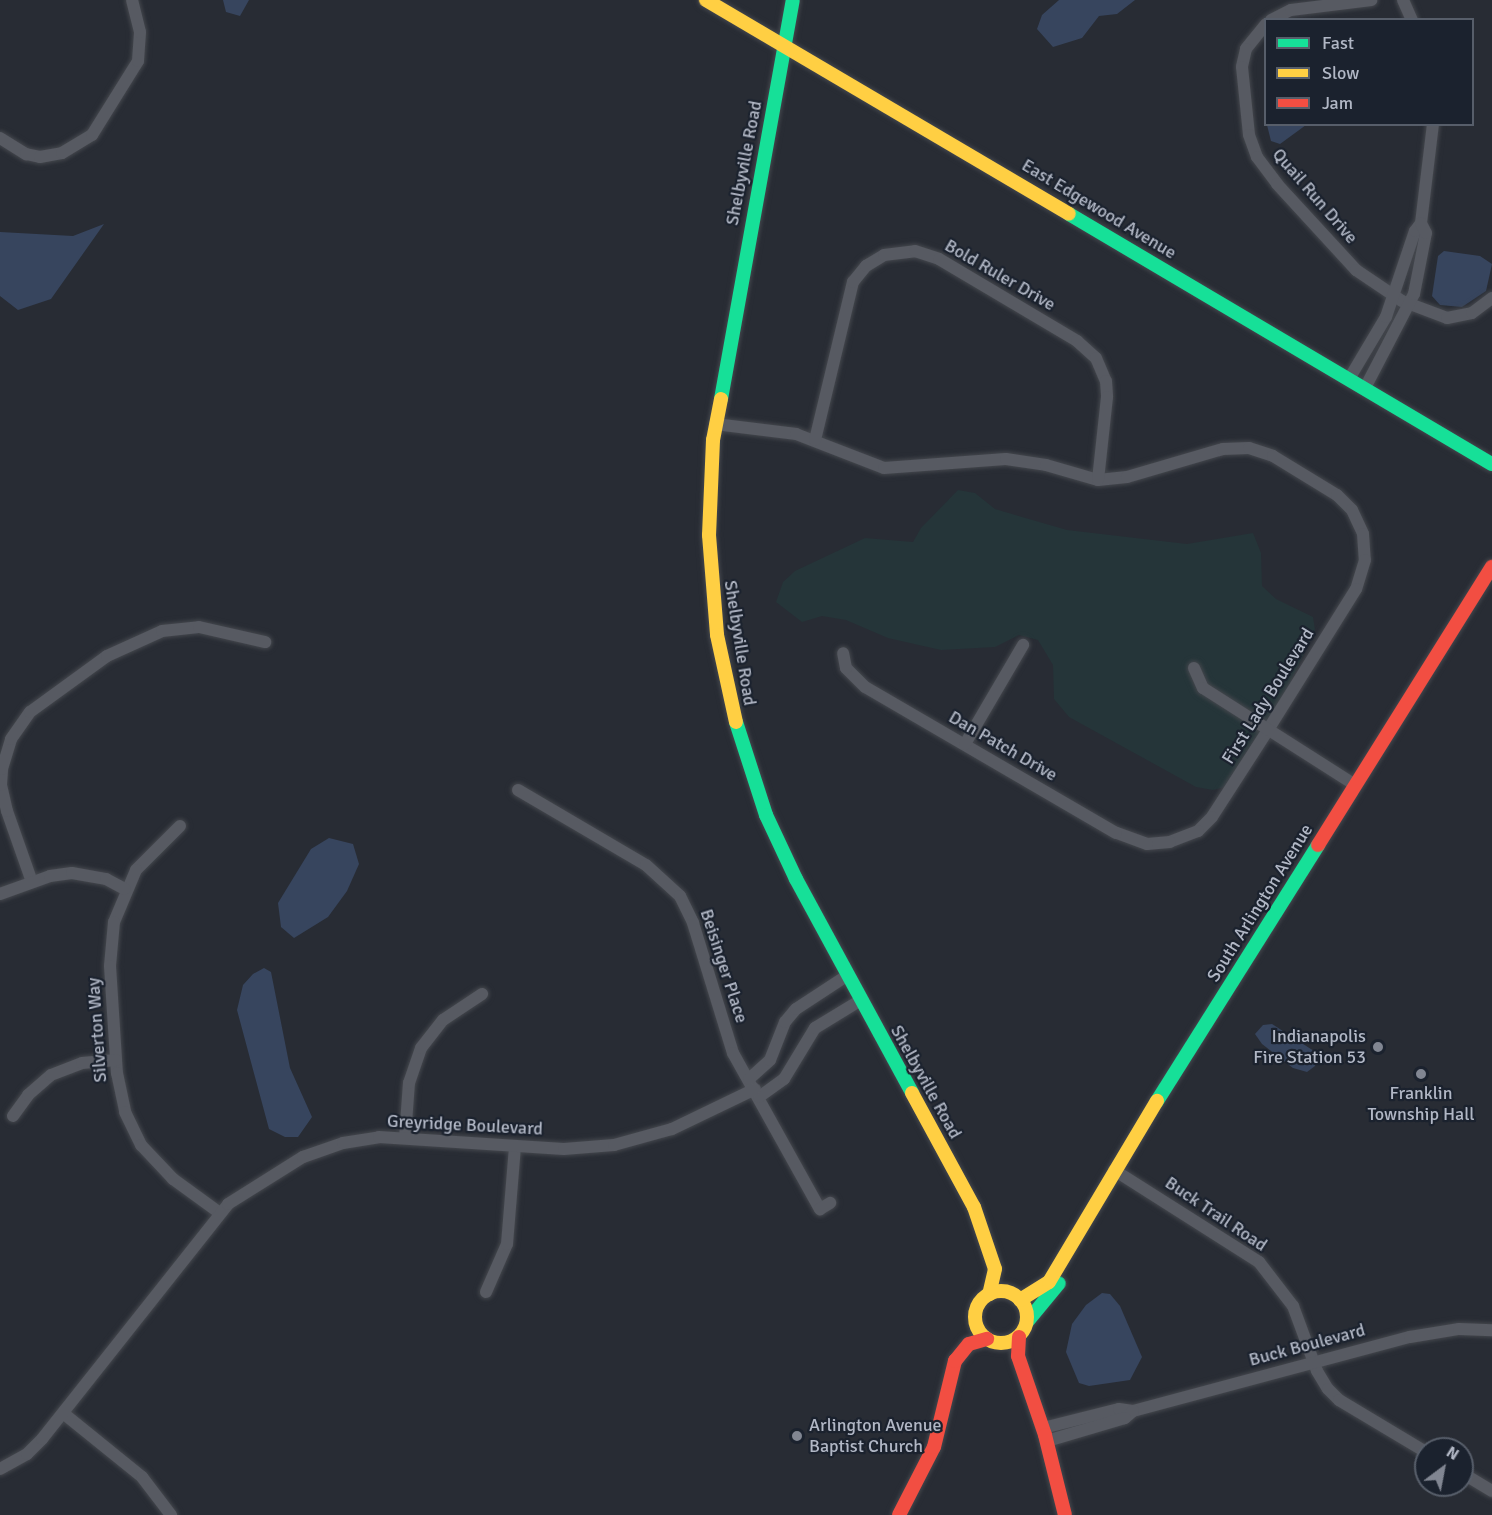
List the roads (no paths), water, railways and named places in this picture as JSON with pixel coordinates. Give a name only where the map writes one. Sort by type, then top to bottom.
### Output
[{"type":"main road","name":"East Edgewood Avenue","points":[[706,0],[1348,379],[1474,450]]},
{"type":"main road","name":"Shelbyville Road","points":[[793,0],[715,424],[710,477],[710,561],[717,635],[728,694],[766,815],[988,1240]]},
{"type":"main road","points":[[1474,450],[1492,454]]},
{"type":"main road","points":[[1474,450],[1492,464]]},
{"type":"main road","name":"South Arlington Avenue","points":[[1018,1297],[1044,1288],[1063,1261],[1114,1170],[1492,567]]},
{"type":"main road","points":[[944,1397],[942,1380],[947,1357],[989,1294],[995,1278],[988,1240]]},
{"type":"main road","points":[[988,1240],[1000,1258],[1027,1322],[1019,1337],[1018,1356],[1045,1435],[1065,1515]]},
{"type":"main road","name":"South Arlington Avenue","points":[[1027,1322],[1057,1288],[1064,1272],[1063,1261]]},
{"type":"main road","points":[[989,1294],[1002,1291],[1018,1297]]},
{"type":"main road","points":[[975,1313],[978,1329],[1026,1384]]},
{"type":"main road","points":[[899,1515],[925,1470],[944,1397],[959,1352],[969,1344],[990,1341],[1007,1343],[1019,1337]]},
{"type":"street","points":[[0,138],[26,154],[40,157],[62,153],[92,135],[138,61],[140,32],[132,0]]},
{"type":"street","points":[[1275,18],[1291,10],[1356,5],[1371,0]]},
{"type":"street","points":[[1403,0],[1411,18]]},
{"type":"street","name":"Quail Run Drive","points":[[1264,26],[1251,42],[1242,67],[1248,128],[1257,157],[1356,270],[1402,301],[1447,318],[1472,313],[1492,298]]},
{"type":"street","points":[[1365,388],[1402,301],[1426,233],[1421,223],[1432,126]]},
{"type":"street","points":[[1348,379],[1402,301],[1414,231],[1421,223]]},
{"type":"street","name":"Bold Ruler Drive","points":[[815,440],[853,282],[866,266],[884,255],[915,251],[939,259],[1077,341],[1096,358],[1106,381],[1107,397],[1098,480]]},
{"type":"street","points":[[715,424],[815,440],[860,462],[884,468],[1006,459],[1046,465],[1098,480]]},
{"type":"street","name":"First Lady Boulevard","points":[[1098,480],[1127,477],[1223,449],[1249,448],[1273,456],[1337,495],[1356,518],[1364,539],[1363,569],[1356,589],[1209,820],[1189,836],[1164,843]]},
{"type":"street","points":[[32,882],[7,811],[2,785],[2,769],[11,738],[30,712],[107,656],[162,631],[199,627],[265,642]]},
{"type":"street","points":[[965,744],[1023,645]]},
{"type":"street","name":"Dan Patch Drive","points":[[843,653],[846,668],[856,681],[1116,833],[1137,842],[1164,843]]},
{"type":"street","points":[[1194,668],[1203,688],[1355,784]]},
{"type":"street","name":"Beisinger Place","points":[[518,790],[646,865],[680,896],[693,923],[734,1053],[820,1209],[831,1203]]},
{"type":"street","name":"Silverton Way","points":[[180,826],[147,856],[125,889],[111,947],[116,1060],[121,1098],[141,1145],[173,1179],[220,1213]]},
{"type":"street","points":[[0,894],[56,875],[84,874],[125,889]]},
{"type":"street","name":"Greyridge Boulevard","points":[[754,1088],[770,1060],[785,1022],[796,1009],[848,975]]},
{"type":"street","points":[[405,1137],[409,1083],[421,1048],[443,1020],[482,994]]},
{"type":"street","name":"Greyridge Boulevard","points":[[0,1469],[30,1452],[220,1213],[238,1196],[313,1153],[353,1140],[405,1137],[579,1149],[639,1140],[686,1123],[754,1088],[784,1079],[815,1028],[861,1000]]},
{"type":"street","points":[[13,1116],[28,1095],[51,1075],[75,1065],[116,1060]]},
{"type":"street","points":[[486,1292],[507,1244],[515,1146]]},
{"type":"street","name":"Buck Trail Road","points":[[1114,1170],[1259,1262],[1293,1306],[1322,1380],[1340,1400],[1414,1445]]},
{"type":"street","name":"Buck Boulevard","points":[[1045,1435],[1125,1418],[1133,1411],[1313,1360],[1413,1336],[1459,1329],[1492,1330]]},
{"type":"street","points":[[63,1413],[142,1477],[171,1515]]},
{"type":"street","points":[[1474,1480],[1492,1491]]},
{"type":"water","points":[[223,0],[249,0],[240,16],[226,12]]},
{"type":"water","points":[[1059,0],[1135,0],[1117,14],[1099,16],[1082,38],[1053,47],[1037,29],[1042,15]]},
{"type":"water","points":[[1267,126],[1305,126],[1280,144],[1271,141]]},
{"type":"water","points":[[104,224],[51,299],[18,310],[0,296],[0,232],[73,236]]},
{"type":"water","points":[[1444,251],[1480,256],[1492,264],[1486,291],[1462,307],[1440,305],[1432,296],[1438,256]]},
{"type":"water","points":[[329,838],[353,844],[359,864],[347,891],[328,917],[294,938],[281,927],[278,903],[311,849]]},
{"type":"water","points":[[264,968],[271,972],[290,1068],[312,1117],[298,1137],[285,1137],[269,1129],[237,1010],[243,985],[253,974]]},
{"type":"water","points":[[1272,1024],[1314,1051],[1318,1059],[1315,1066],[1307,1072],[1293,1068],[1262,1044],[1255,1034],[1263,1025]]},
{"type":"water","points":[[1102,1293],[1110,1294],[1120,1306],[1142,1357],[1130,1380],[1089,1386],[1079,1383],[1066,1352],[1072,1324],[1086,1305]]},
{"type":"place","name":"Indianapolis Fire Station 53","points":[[1378,1047]]},
{"type":"place","name":"Franklin Township Hall","points":[[1421,1074]]},
{"type":"place","name":"Arlington Avenue Baptist Church","points":[[797,1436]]}]
